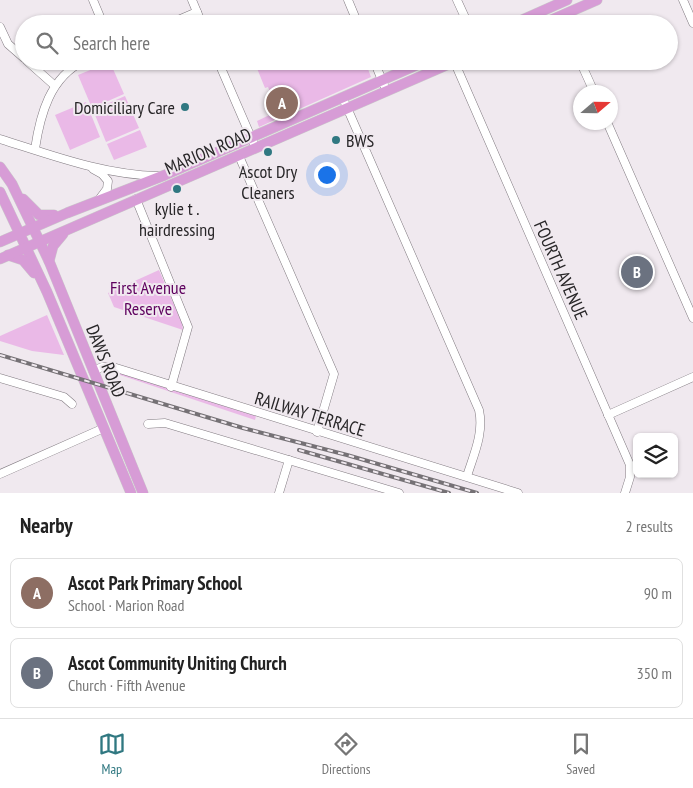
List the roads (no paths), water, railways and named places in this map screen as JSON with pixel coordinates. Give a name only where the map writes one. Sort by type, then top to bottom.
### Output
[{"type":"main road","points":[[532,15],[565,0]]},
{"type":"main road","points":[[568,15],[596,0]]},
{"type":"main road","name":"MARION ROAD","points":[[0,240],[162,176],[405,70]]},
{"type":"main road","name":"MARION ROAD","points":[[4,257],[437,70]]},
{"type":"main road","points":[[0,167],[30,208],[39,215],[45,217],[67,213]]},
{"type":"main road","name":"DAWS ROAD","points":[[12,184],[49,261],[143,493]]},
{"type":"main road","name":"DAWS ROAD","points":[[0,192],[48,292],[131,493]]},
{"type":"main road","points":[[0,240],[10,227],[8,207]]},
{"type":"main road","points":[[49,261],[53,246],[67,230]]},
{"type":"main road","points":[[4,257],[23,260],[48,292]]},
{"type":"street","points":[[93,0],[99,15]]},
{"type":"street","points":[[192,0],[198,15]]},
{"type":"street","points":[[348,0],[354,15]]},
{"type":"street","points":[[457,0],[464,15]]},
{"type":"street","points":[[564,15],[565,0]]},
{"type":"street","points":[[683,0],[693,23]]},
{"type":"street","points":[[190,15],[197,12]]},
{"type":"street","points":[[0,27],[8,44],[15,50]]},
{"type":"street","points":[[37,70],[54,85]]},
{"type":"street","points":[[35,150],[39,126],[54,85],[73,70]]},
{"type":"street","points":[[222,70],[256,148]]},
{"type":"street","points":[[378,70],[387,92]]},
{"type":"street","name":"FOURTH AVENUE","points":[[458,70],[630,465],[630,477],[625,493]]},
{"type":"street","points":[[584,70],[591,85]]},
{"type":"street","points":[[342,98],[479,410],[481,432],[468,476]]},
{"type":"street","points":[[611,130],[693,318]]},
{"type":"street","points":[[0,139],[79,163],[131,174],[162,176]]},
{"type":"street","points":[[239,156],[334,374],[316,432]]},
{"type":"street","points":[[79,163],[102,174],[108,181],[107,189],[98,200]]},
{"type":"street","points":[[136,199],[188,327],[172,387]]},
{"type":"street","name":"RAILWAY TERRACE","points":[[92,371],[102,367],[113,367],[316,432],[468,476],[518,493]]},
{"type":"street","points":[[608,415],[693,377]]},
{"type":"street","points":[[0,378],[64,397],[72,404]]},
{"type":"street","points":[[148,424],[165,423],[399,493]]},
{"type":"street","points":[[0,474],[104,428]]},
{"type":"street","points":[[279,493],[289,460]]},
{"type":"railway","points":[[0,355],[243,428],[347,455],[477,493]]},
{"type":"railway","points":[[299,450],[449,493]]},
{"type":"place","name":"Ascot Park Primary School","points":[[282,103]]},
{"type":"place","name":"Domiciliary Care","points":[[185,107]]},
{"type":"place","name":"BWS","points":[[336,140]]},
{"type":"place","name":"Ascot Dry Cleaners","points":[[268,152]]},
{"type":"place","name":"kylie t . hairdressing","points":[[177,189]]},
{"type":"place","name":"Ascot Community Uniting Church","points":[[637,272]]},
{"type":"park label","name":"First Avenue Reserve","points":[[148,297]]}]
